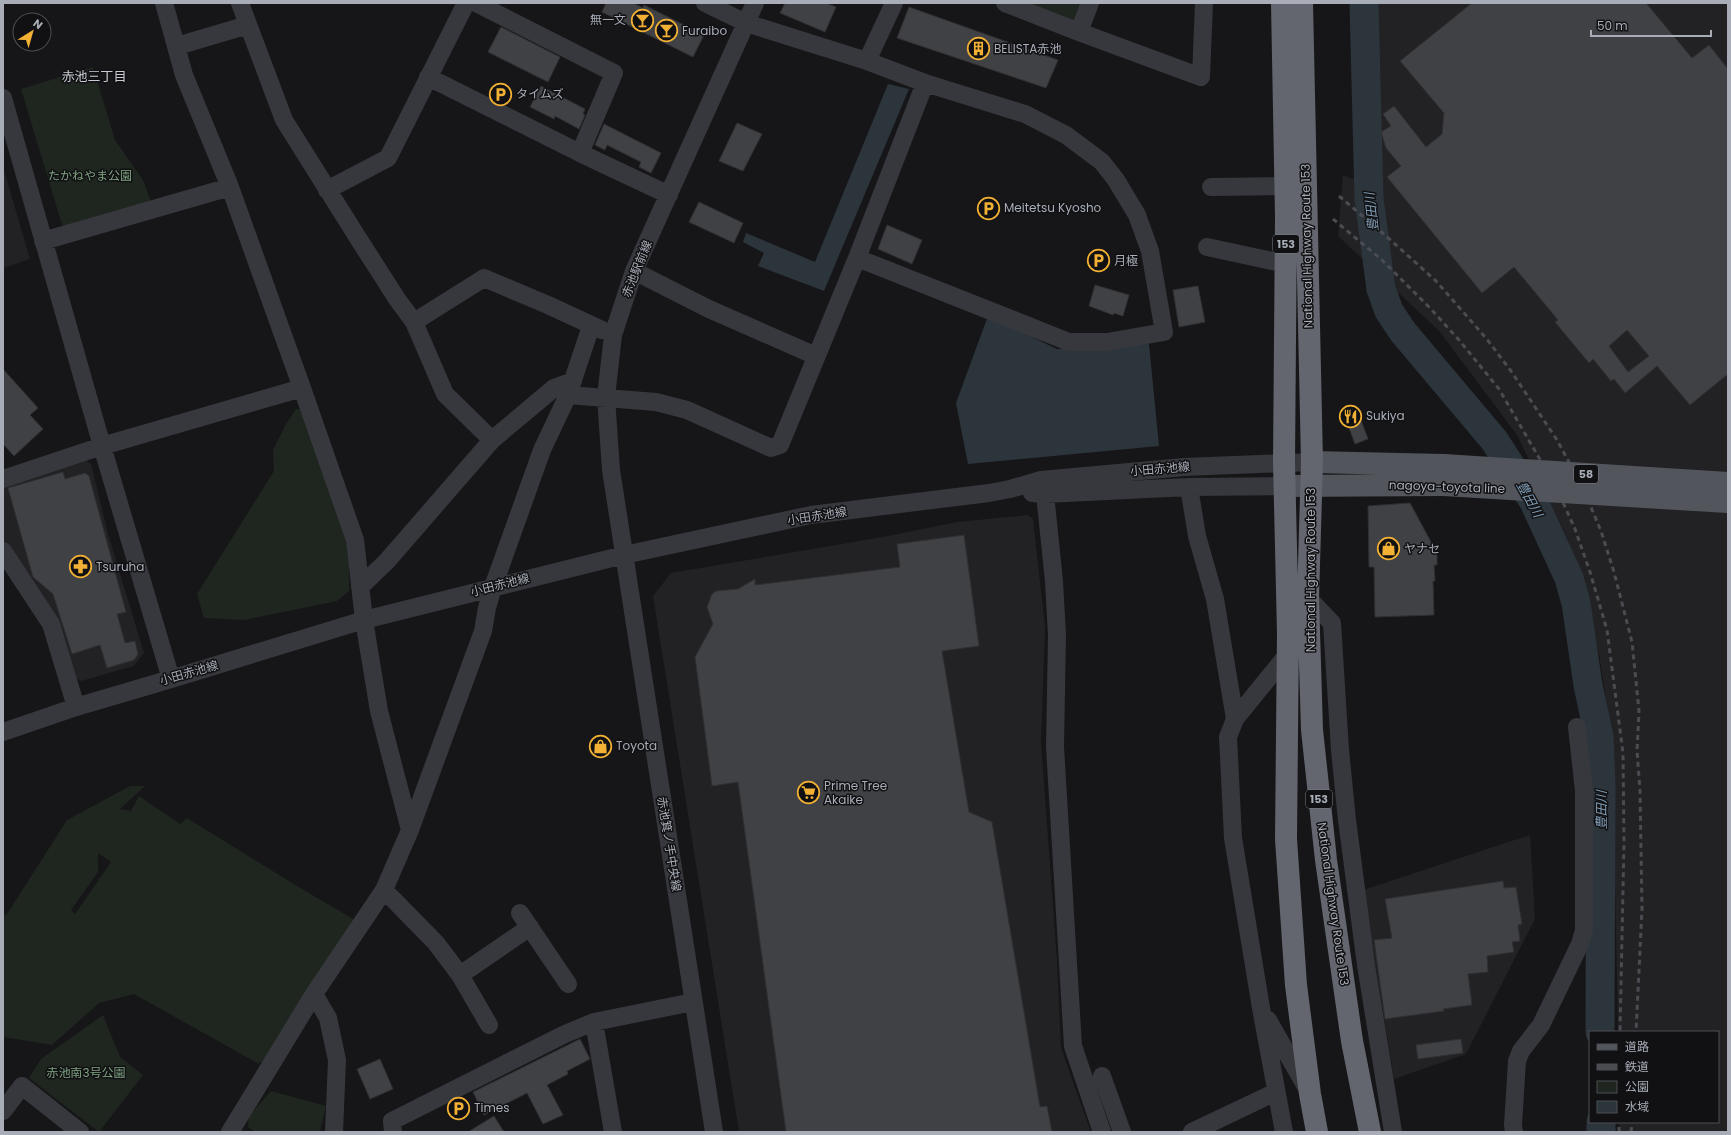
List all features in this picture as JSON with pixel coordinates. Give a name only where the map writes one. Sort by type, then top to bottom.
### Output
[{"type":"highway","name":"National Highway Route 153","points":[[1282,3],[1286,264],[1284,462],[1288,633],[1286,839],[1296,985],[1310,1094],[1317,1132]]},
{"type":"highway","name":"National Highway Route 153","points":[[1302,3],[1312,462],[1308,598],[1312,730],[1326,860],[1352,1041],[1370,1132]]},
{"type":"main road","name":"nagoya-toyota line","points":[[1312,462],[1728,502]]},
{"type":"main road","name":"nagoya-toyota line","points":[[1285,486],[1444,475],[1728,483]]},
{"type":"street","points":[[164,3],[184,75],[230,187],[355,540],[364,620],[379,711],[410,830]]},
{"type":"street","points":[[240,3],[284,120],[393,293],[414,322],[445,394],[492,440]]},
{"type":"street","points":[[327,190],[388,158],[466,3]]},
{"type":"street","points":[[476,3],[614,73],[580,153]]},
{"type":"street","points":[[705,3],[746,22],[867,61],[925,83],[1025,114],[1066,136],[1102,162],[1120,186],[1137,215],[1150,251],[1164,332],[1107,342],[1069,342],[857,258]]},
{"type":"street","name":"赤池駅前線","points":[[624,555],[611,470],[606,397],[613,335],[634,271],[755,3]]},
{"type":"street","points":[[867,61],[894,3]]},
{"type":"street","points":[[1005,3],[1201,77],[1204,3]]},
{"type":"street","points":[[1079,32],[1090,3]]},
{"type":"street","points":[[177,46],[248,25]]},
{"type":"street","points":[[428,77],[580,153],[669,195]]},
{"type":"street","points":[[360,587],[387,561],[492,440],[554,388],[570,388],[606,397],[656,402],[687,410],[771,448],[780,445],[857,258],[925,83]]},
{"type":"street","points":[[3,98],[102,446],[171,679]]},
{"type":"street","points":[[1211,187],[1285,186]]},
{"type":"street","points":[[43,241],[230,187]]},
{"type":"street","points":[[1208,247],[1286,264]]},
{"type":"street","points":[[634,271],[709,309],[816,356]]},
{"type":"street","points":[[414,322],[484,278],[613,335]]},
{"type":"street","points":[[230,1132],[314,994],[384,890],[410,830],[483,631],[493,587],[542,450],[570,388],[591,326]]},
{"type":"street","points":[[3,479],[102,446],[302,388]]},
{"type":"street","name":"小田赤池線","points":[[3,732],[76,706],[171,679],[364,620],[624,555],[811,515],[1010,489],[1041,480],[1184,467],[1312,462]]},
{"type":"street","name":"小田赤池線","points":[[1010,489],[1045,494],[1189,487],[1285,486]]},
{"type":"street","points":[[1189,487],[1197,536],[1215,599],[1235,719]]},
{"type":"street","points":[[1045,494],[1054,581],[1057,635],[1055,747],[1073,1046],[1102,1132]]},
{"type":"street","points":[[3,550],[51,624],[76,706]]},
{"type":"street","name":"赤池箕ノ手中央線","points":[[624,555],[714,1132]]},
{"type":"street","points":[[1308,598],[1332,623],[1340,750],[1348,828],[1366,965],[1393,1132]]},
{"type":"street","points":[[1284,1132],[1261,1008],[1233,838],[1228,737],[1235,719],[1287,655]]},
{"type":"street","points":[[1514,1132],[1512,1125],[1517,1061],[1521,1051],[1541,1025],[1580,944],[1584,930],[1584,791],[1577,727]]},
{"type":"street","points":[[384,890],[436,943],[460,975],[489,1025]]},
{"type":"street","points":[[460,975],[525,920],[568,984]]},
{"type":"street","points":[[314,994],[328,1018],[337,1060],[334,1132]]},
{"type":"street","points":[[393,1132],[392,1121],[565,1034],[594,1022],[693,1002]]},
{"type":"street","points":[[1261,1008],[1310,1094]]},
{"type":"street","points":[[594,1022],[611,1131]]},
{"type":"street","points":[[1102,1076],[1122,1132]]},
{"type":"street","points":[[3,1111],[22,1086],[80,1132]]},
{"type":"street","points":[[1192,1132],[1276,1092]]},
{"type":"shaded area","points":[[1371,3],[1728,3],[1728,1132],[1619,1132],[1619,1123],[1719,1123],[1719,1031],[1618,1031],[1612,738],[1599,654],[1568,540],[1517,435],[1439,331],[1338,236],[1343,175],[1372,186]]},
{"type":"shaded area","points":[[3,167],[30,259],[3,268]]},
{"type":"shaded area","points":[[84,459],[91,464],[108,534],[144,653],[134,666],[81,681],[74,677],[56,619],[3,540],[3,485]]},
{"type":"shaded area","points":[[1028,515],[1033,519],[1045,627],[1041,743],[1057,960],[1061,1048],[1091,1132],[739,1132],[653,596],[671,573],[883,537],[957,522]]},
{"type":"shaded area","points":[[1530,835],[1535,919],[1466,1054],[1394,1079],[1363,890]]},
{"type":"green space","points":[[1012,3],[1083,3],[1075,21]]},
{"type":"green space","name":"たかねやま公園","points":[[93,67],[115,140],[143,180],[151,202],[63,228],[21,89]]},
{"type":"green space","points":[[296,409],[307,409],[349,542],[349,591],[337,601],[244,620],[204,618],[197,594],[274,471],[273,450],[286,424]]},
{"type":"green space","points":[[130,786],[145,786],[120,809],[131,811],[139,796],[180,824],[187,818],[355,920],[264,1064],[260,1062],[259,1064],[134,994],[99,1003],[52,1045],[3,1037],[3,915],[7,914],[67,820]],"holes":[[[98,853],[111,862],[75,914],[71,910],[98,872]]]},
{"type":"green space","name":"赤池南3号公園","points":[[103,1015],[120,1057],[143,1075],[99,1132],[29,1078],[41,1059]]},
{"type":"green space","points":[[271,1091],[326,1106],[320,1132],[255,1132],[248,1127],[249,1116]]},
{"type":"water","points":[[888,84],[909,89],[824,291],[758,266],[764,253],[743,242],[746,233],[815,262]]},
{"type":"water","points":[[988,316],[1057,349],[1149,344],[1159,446],[968,464],[956,403]]},
{"type":"building","points":[[606,3],[633,3],[643,8],[644,5],[704,35],[693,57],[602,12]]},
{"type":"building","points":[[785,3],[826,3],[836,7],[825,32],[780,13]]},
{"type":"building","points":[[1472,3],[1646,3],[1692,58],[1709,45],[1728,69],[1728,374],[1690,405],[1657,366],[1625,393],[1614,379],[1611,381],[1593,359],[1589,363],[1555,322],[1558,320],[1514,267],[1482,293],[1387,177],[1401,166],[1386,148],[1381,132],[1391,126],[1383,114],[1394,106],[1426,147],[1442,134],[1444,113],[1400,61]],"holes":[[[1627,330],[1649,356],[1628,372],[1609,346]]]},
{"type":"building","name":"BELISTA赤池","points":[[909,7],[1058,60],[1046,88],[897,38]]},
{"type":"building","points":[[501,27],[560,57],[548,82],[488,52]]},
{"type":"building","points":[[541,86],[585,109],[583,114],[585,115],[579,129],[555,116],[554,119],[530,107]]},
{"type":"building","points":[[737,123],[762,134],[743,171],[719,161]]},
{"type":"building","points":[[604,124],[661,153],[651,173],[639,167],[641,162],[607,145],[605,150],[595,145]]},
{"type":"building","points":[[699,202],[743,223],[734,243],[689,222]]},
{"type":"building","points":[[887,225],[922,240],[912,264],[878,249]]},
{"type":"building","points":[[1095,285],[1129,295],[1123,316],[1114,313],[1113,315],[1089,306]]},
{"type":"building","points":[[1198,286],[1205,322],[1179,327],[1173,290]]},
{"type":"building","points":[[3,369],[38,408],[30,415],[43,429],[14,456],[3,444]]},
{"type":"building","points":[[1356,407],[1368,439],[1355,444],[1343,412]]},
{"type":"building","points":[[63,472],[65,479],[85,473],[89,476],[126,612],[117,614],[125,643],[135,641],[138,654],[134,660],[107,668],[100,645],[72,654],[53,594],[33,577],[8,488]]},
{"type":"building","points":[[1410,503],[1437,553],[1437,565],[1434,565],[1435,581],[1433,581],[1434,615],[1375,617],[1374,567],[1369,567],[1368,506]]},
{"type":"building","points":[[964,535],[979,646],[942,651],[969,812],[992,822],[1040,1107],[1047,1106],[1052,1132],[786,1132],[738,782],[712,786],[695,657],[713,624],[707,607],[712,594],[716,591],[738,589],[755,579],[755,585],[900,567],[897,544]]},
{"type":"building","points":[[1503,881],[1504,888],[1516,887],[1522,924],[1518,925],[1520,941],[1512,942],[1514,952],[1487,956],[1488,972],[1468,974],[1472,1005],[1443,1009],[1444,1011],[1385,1019],[1374,940],[1392,938],[1385,899]]},
{"type":"building","points":[[580,1039],[590,1059],[567,1071],[568,1074],[547,1085],[563,1115],[543,1124],[527,1093],[484,1115],[473,1092]]},
{"type":"building","points":[[1461,1039],[1463,1053],[1418,1059],[1416,1045]]},
{"type":"building","points":[[380,1059],[393,1089],[370,1099],[357,1069]]},
{"type":"building","points":[[494,1116],[504,1132],[468,1132]]},
{"type":"waterway","name":"豊田川","points":[[1364,3],[1369,199],[1381,289],[1389,311],[1403,332],[1494,440],[1534,502],[1569,578],[1576,603],[1588,685],[1599,737],[1601,786],[1600,1031]]},
{"type":"waterway","name":"豊田川","points":[[1601,1123],[1601,1132]]},
{"type":"railway","points":[[1339,196],[1435,280],[1486,338],[1511,371],[1557,440],[1582,486],[1601,531],[1614,572],[1632,642],[1639,711],[1637,751],[1640,791],[1642,909],[1636,1031]]},
{"type":"railway","points":[[1333,219],[1382,260],[1430,308],[1459,340],[1499,389],[1556,487],[1575,529],[1590,572],[1607,630],[1623,753],[1624,842],[1620,1031]]},
{"type":"railway","points":[[1619,1123],[1619,1132]]},
{"type":"railway","points":[[1631,1132],[1632,1123]]},
{"type":"place","name":"無一文","points":[[642,20]]},
{"type":"place","name":"Furaibo","points":[[666,31]]},
{"type":"place","name":"BELISTA赤池","points":[[978,49]]},
{"type":"place","name":"タイムズ","points":[[501,94]]},
{"type":"place","name":"Meitetsu Kyosho","points":[[988,208]]},
{"type":"place","name":"月極","points":[[1098,261]]},
{"type":"place","name":"Sukiya","points":[[1350,416]]},
{"type":"place","name":"ヤナセ","points":[[1389,549]]},
{"type":"place","name":"Tsuruha","points":[[80,567]]},
{"type":"place","name":"Toyota","points":[[600,746]]},
{"type":"place","name":"Prime Tree Akaike","points":[[808,793]]},
{"type":"place","name":"Times","points":[[458,1108]]},
{"type":"district","name":"赤池三丁目","points":[[94,76]]}]
